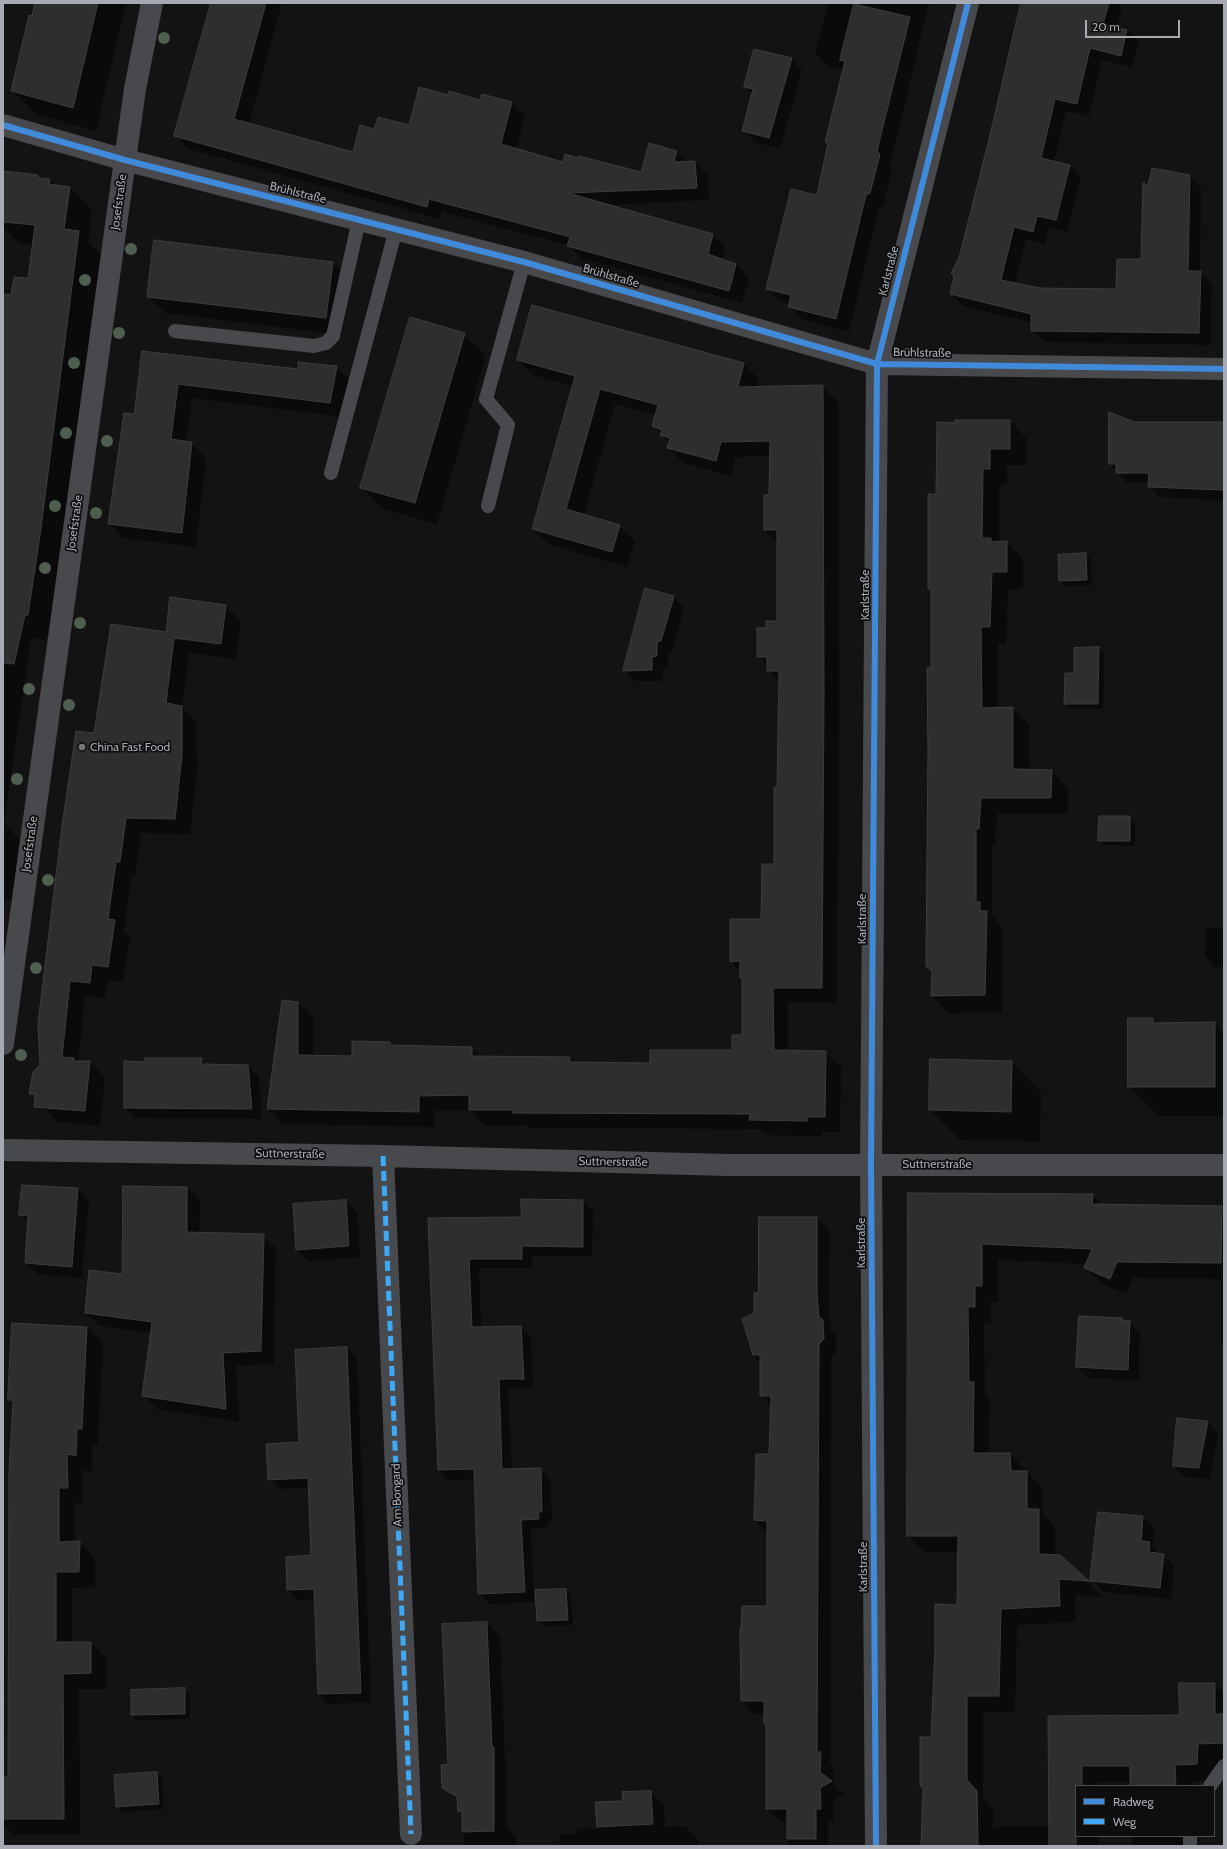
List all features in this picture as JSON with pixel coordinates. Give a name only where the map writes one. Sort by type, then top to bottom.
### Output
[{"type":"street","name":"Josefstraße","points":[[3,1044],[124,160],[135,90],[152,3]]},
{"type":"street","name":"Karlstraße","points":[[876,1846],[871,1164],[877,364],[968,3]]},
{"type":"street","name":"Brühlstraße","points":[[3,125],[124,160],[524,262],[877,364],[1224,368]]},
{"type":"street","name":"Suttnerstraße","points":[[3,1150],[383,1156],[728,1164],[1224,1165]]},
{"type":"street","name":"Am Bongard","points":[[383,1156],[411,1834]]},
{"type":"lane","points":[[175,331],[314,346],[326,343],[333,336],[359,220]]},
{"type":"lane","points":[[331,473],[396,229]]},
{"type":"lane","points":[[488,506],[508,425],[486,399],[524,262]]},
{"type":"lane","points":[[1211,1785],[1224,1766]]},
{"type":"building","points":[[35,3],[98,3],[73,108],[11,91],[29,15],[32,16]]},
{"type":"building","points":[[211,3],[266,3],[234,119],[353,152],[360,125],[374,129],[378,117],[409,125],[419,87],[448,95],[449,91],[480,100],[482,94],[512,102],[501,144],[563,162],[565,154],[578,158],[579,156],[641,172],[649,143],[677,151],[674,162],[695,161],[697,188],[568,193],[713,234],[708,254],[736,264],[729,291],[567,246],[570,237],[429,199],[427,207],[174,136]]},
{"type":"building","points":[[1021,3],[1109,3],[1103,24],[1127,30],[1121,56],[1090,48],[1077,104],[1055,99],[1041,158],[1070,165],[1056,220],[1037,216],[1033,232],[1014,227],[1001,280],[1040,288],[1116,289],[1117,259],[1141,259],[1143,183],[1148,185],[1152,168],[1190,175],[1188,271],[1201,271],[1199,333],[1031,331],[1031,314],[950,294],[954,276],[951,273],[959,258]]},
{"type":"building","points":[[854,4],[910,17],[877,151],[880,155],[870,193],[866,195],[836,319],[788,307],[791,295],[766,289],[791,189],[817,195],[828,143],[825,142],[845,61],[840,60]]},
{"type":"building","points":[[754,49],[792,58],[769,138],[742,131],[753,89],[744,87]]},
{"type":"building","points":[[3,171],[38,175],[38,178],[50,179],[49,184],[70,187],[64,229],[79,231],[41,528],[28,615],[25,615],[14,664],[3,663],[3,294],[11,295],[14,277],[28,278],[35,225],[3,222]]},
{"type":"building","points":[[154,240],[333,262],[326,318],[147,297]]},
{"type":"building","points":[[532,305],[744,363],[738,387],[823,385],[824,694],[822,988],[773,988],[774,1050],[826,1051],[825,1117],[807,1117],[807,1121],[749,1120],[750,1114],[512,1113],[513,1110],[469,1110],[469,1095],[419,1096],[419,1112],[267,1109],[282,1000],[298,1002],[298,1055],[352,1056],[352,1041],[390,1042],[390,1045],[472,1047],[472,1056],[570,1057],[570,1062],[650,1063],[650,1050],[732,1050],[732,1035],[742,1035],[742,978],[740,978],[740,961],[730,962],[730,919],[761,919],[762,864],[774,864],[774,787],[777,787],[779,671],[767,671],[767,657],[757,657],[757,628],[766,628],[766,621],[777,621],[777,530],[764,530],[764,495],[769,495],[770,441],[721,442],[716,461],[667,448],[670,438],[660,435],[662,430],[652,426],[658,405],[600,389],[566,509],[620,525],[612,552],[532,529],[575,376],[517,360]]},
{"type":"building","points":[[410,317],[465,333],[415,503],[360,488]]},
{"type":"building","points":[[142,351],[298,369],[298,362],[337,366],[330,403],[178,384],[171,439],[192,442],[182,533],[108,524],[124,413],[134,414]]},
{"type":"building","points":[[1109,412],[1134,422],[1224,422],[1224,490],[1148,487],[1149,473],[1116,473],[1116,464],[1109,464]]},
{"type":"building","points":[[955,420],[1010,420],[1010,449],[990,449],[990,469],[983,469],[982,538],[991,538],[991,542],[1007,541],[1007,572],[992,572],[990,627],[981,627],[982,708],[1013,707],[1013,769],[1052,770],[1051,798],[981,798],[979,829],[976,829],[976,902],[980,902],[980,911],[987,911],[985,995],[931,996],[932,971],[926,966],[928,749],[927,668],[931,668],[931,589],[928,589],[928,494],[936,494],[937,422],[955,423]]},
{"type":"building","points":[[1086,553],[1087,580],[1059,581],[1058,555]]},
{"type":"building","points":[[645,588],[674,596],[661,641],[657,642],[657,656],[652,657],[652,670],[623,671]]},
{"type":"building","points":[[170,597],[226,605],[221,644],[174,638],[166,703],[182,706],[182,755],[175,819],[126,818],[120,862],[116,862],[108,919],[115,920],[108,967],[92,965],[90,983],[70,981],[62,1057],[74,1058],[74,1061],[90,1061],[85,1111],[34,1107],[35,1094],[29,1094],[33,1072],[40,1065],[38,1023],[62,826],[76,731],[94,733],[111,624],[166,632]]},
{"type":"building","points":[[1099,647],[1098,704],[1064,704],[1065,673],[1074,673],[1074,648]]},
{"type":"building","points":[[1099,816],[1130,816],[1130,841],[1098,841]]},
{"type":"building","points":[[1128,1018],[1153,1018],[1153,1023],[1215,1022],[1215,1087],[1128,1087]]},
{"type":"building","points":[[145,1058],[202,1058],[201,1064],[248,1065],[252,1109],[124,1108],[124,1061],[145,1062]]},
{"type":"building","points":[[930,1059],[1012,1061],[1011,1112],[929,1110]]},
{"type":"building","points":[[22,1185],[78,1188],[72,1267],[25,1263],[28,1216],[19,1215]]},
{"type":"building","points":[[123,1186],[187,1187],[187,1232],[264,1234],[261,1351],[223,1353],[226,1409],[142,1396],[152,1322],[85,1313],[89,1270],[122,1274]]},
{"type":"building","points":[[908,1193],[1093,1194],[1092,1204],[1222,1206],[1221,1263],[1117,1262],[1110,1279],[1084,1268],[1092,1249],[982,1244],[982,1286],[975,1286],[975,1307],[968,1307],[969,1382],[974,1382],[973,1453],[1010,1453],[1011,1471],[1027,1471],[1027,1509],[1039,1509],[1039,1554],[1060,1555],[1089,1581],[1059,1579],[1060,1606],[1001,1609],[999,1696],[967,1696],[967,1780],[977,1791],[978,1846],[921,1846],[923,1787],[920,1786],[920,1737],[931,1737],[935,1651],[935,1604],[957,1605],[958,1536],[907,1536]]},
{"type":"building","points":[[521,1199],[583,1200],[583,1247],[522,1246],[522,1259],[469,1259],[472,1327],[521,1326],[524,1379],[499,1379],[502,1469],[541,1468],[542,1512],[538,1512],[539,1519],[521,1520],[525,1592],[478,1594],[474,1469],[438,1470],[428,1218],[521,1217]]},
{"type":"building","points":[[346,1200],[349,1246],[296,1250],[293,1204]]},
{"type":"building","points":[[759,1217],[817,1217],[817,1295],[819,1317],[823,1320],[824,1339],[819,1344],[817,1752],[821,1752],[820,1772],[832,1781],[820,1788],[821,1809],[816,1809],[816,1839],[787,1839],[787,1809],[766,1809],[766,1724],[764,1724],[764,1701],[741,1701],[740,1629],[742,1606],[767,1606],[767,1521],[754,1520],[756,1454],[769,1454],[771,1396],[760,1396],[760,1355],[753,1355],[742,1319],[754,1313],[754,1293],[758,1293]]},
{"type":"building","points":[[1079,1316],[1122,1318],[1122,1320],[1130,1321],[1128,1370],[1076,1367]]},
{"type":"building","points":[[12,1323],[87,1327],[82,1429],[77,1429],[76,1456],[67,1454],[68,1488],[59,1488],[59,1542],[80,1541],[79,1572],[56,1572],[56,1642],[91,1642],[91,1673],[63,1674],[64,1819],[3,1819],[3,1777],[8,1777],[9,1473],[13,1400],[8,1400]]},
{"type":"building","points":[[347,1347],[361,1693],[318,1694],[314,1589],[287,1590],[286,1557],[311,1555],[308,1478],[268,1480],[266,1444],[299,1442],[295,1350]]},
{"type":"building","points":[[1177,1418],[1208,1421],[1199,1468],[1173,1466]]},
{"type":"building","points":[[1098,1512],[1143,1516],[1141,1541],[1150,1542],[1149,1552],[1164,1554],[1160,1588],[1090,1581]]},
{"type":"building","points":[[566,1589],[568,1620],[537,1621],[535,1590]]},
{"type":"building","points":[[487,1622],[492,1747],[494,1747],[494,1831],[462,1832],[462,1811],[458,1812],[457,1797],[442,1788],[441,1765],[448,1764],[442,1624]]},
{"type":"building","points":[[1179,1683],[1215,1683],[1215,1714],[1224,1714],[1224,1743],[1198,1744],[1197,1764],[1175,1765],[1176,1785],[1130,1785],[1130,1766],[1082,1766],[1082,1785],[1075,1785],[1076,1846],[1049,1846],[1048,1716],[1179,1715]]},
{"type":"building","points":[[185,1688],[185,1714],[131,1715],[131,1690]]},
{"type":"building","points":[[157,1772],[159,1804],[116,1807],[114,1775]]},
{"type":"building","points":[[651,1791],[653,1824],[597,1827],[595,1802],[623,1801],[622,1792]]},
{"type":"marked path","points":[[383,1156],[411,1834]]},
{"type":"cycle path","points":[[876,1846],[871,1164],[877,364],[968,3]]},
{"type":"cycle path","points":[[3,125],[125,160],[524,262],[877,364],[1224,369]]},
{"type":"place","name":"China Fast Food","points":[[82,747]]}]
